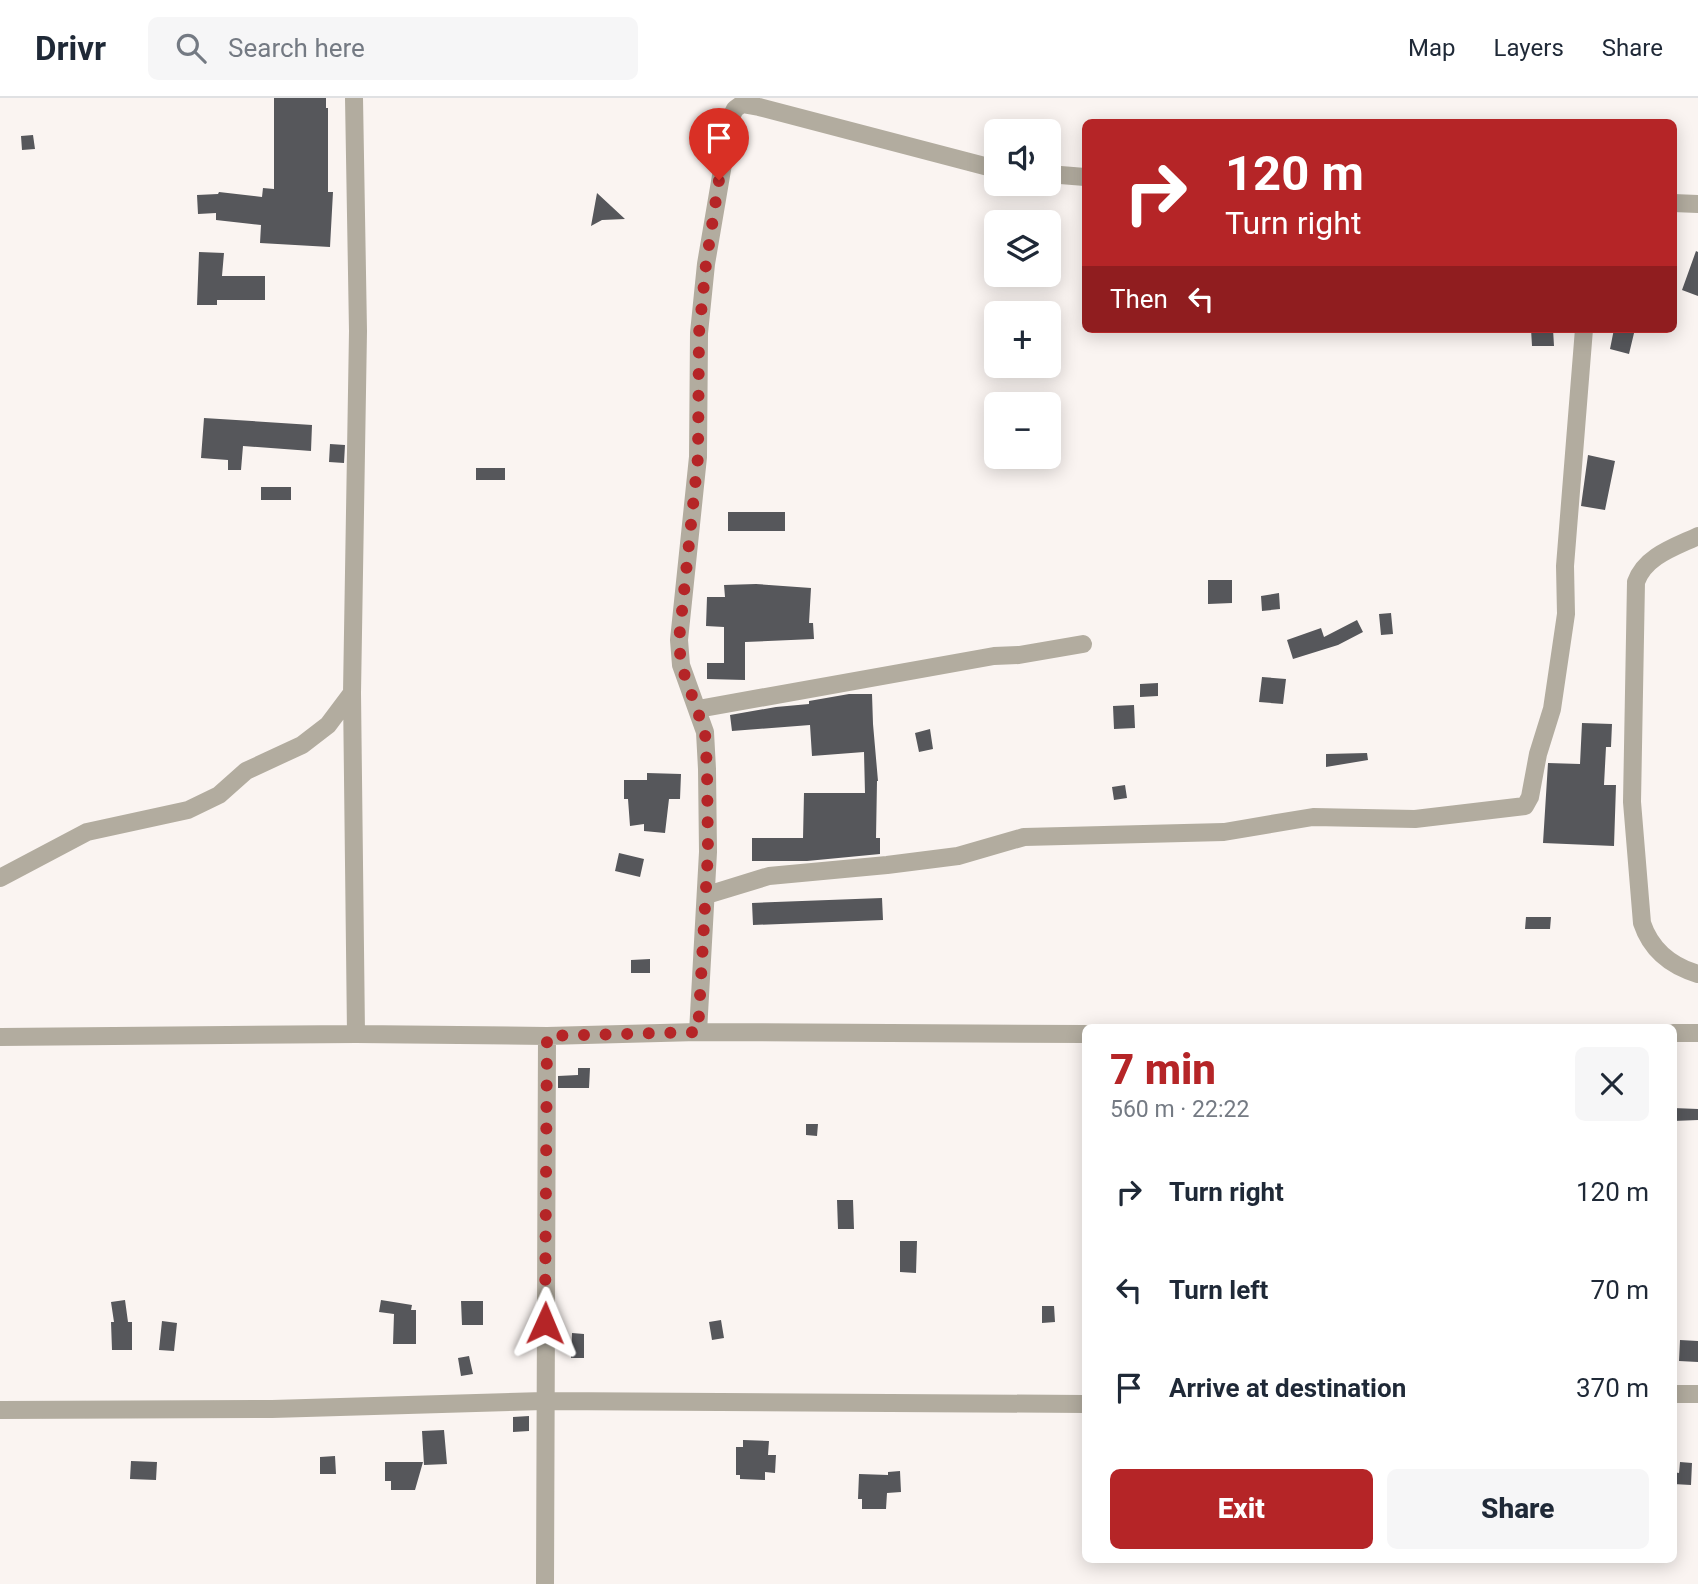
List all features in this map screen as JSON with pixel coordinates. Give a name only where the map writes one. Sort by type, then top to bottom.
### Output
[{"type":"street","points":[[354,98],[358,331],[352,693],[356,1034]]},
{"type":"street","points":[[698,1032],[707,895],[707,769],[705,732],[681,665],[679,640],[698,457],[699,333],[706,264],[731,117],[742,104],[759,107],[984,166]]},
{"type":"street","points":[[1061,175],[1082,177]]},
{"type":"street","points":[[1677,203],[1698,204]]},
{"type":"street","points":[[707,895],[769,876],[887,866],[958,856],[1024,837],[1224,832],[1313,817],[1415,819],[1525,806],[1530,797],[1538,754],[1552,709],[1566,614],[1566,566],[1584,333]]},
{"type":"street","points":[[1698,536],[1647,562],[1636,582],[1632,802],[1642,923],[1648,941],[1679,968],[1698,974]]},
{"type":"street","points":[[698,709],[994,656],[1019,655],[1083,644]]},
{"type":"street","points":[[0,878],[87,832],[188,810],[219,795],[246,771],[302,745],[328,725],[352,693]]},
{"type":"street","points":[[0,1037],[356,1034],[547,1036],[698,1032],[1082,1034]]},
{"type":"street","points":[[1677,1033],[1698,1033]]},
{"type":"street","points":[[545,1584],[547,1036]]},
{"type":"street","points":[[1677,1394],[1698,1394]]},
{"type":"street","points":[[0,1410],[272,1409],[544,1401],[1082,1404]]},
{"type":"building","points":[[274,98],[326,98],[328,192],[333,192],[330,247],[260,243],[261,225],[216,220],[216,213],[198,214],[197,195],[219,192],[262,197],[263,188],[274,189]]},
{"type":"building","points":[[33,135],[35,149],[22,150],[21,136]]},
{"type":"building","points":[[597,193],[625,219],[602,220],[591,226]]},
{"type":"building","points":[[1696,251],[1698,252],[1698,296],[1682,290]]},
{"type":"building","points":[[199,252],[224,253],[222,276],[265,276],[265,300],[217,300],[217,305],[197,305]]},
{"type":"building","points":[[1531,333],[1553,333],[1554,346],[1532,346]]},
{"type":"building","points":[[1613,333],[1634,333],[1629,354],[1610,349]]},
{"type":"building","points":[[204,418],[312,425],[311,451],[243,446],[241,470],[228,470],[228,460],[201,458]]},
{"type":"building","points":[[330,444],[345,445],[344,463],[329,462]]},
{"type":"building","points":[[1588,455],[1615,461],[1605,510],[1581,506]]},
{"type":"building","points":[[476,468],[505,468],[505,480],[476,480]]},
{"type":"building","points":[[261,487],[291,487],[291,500],[261,500]]},
{"type":"building","points":[[728,512],[785,512],[785,531],[728,531]]},
{"type":"building","points":[[1208,580],[1232,580],[1232,603],[1208,604]]},
{"type":"building","points":[[756,584],[811,588],[809,623],[813,623],[814,639],[745,642],[745,680],[707,679],[707,663],[724,663],[724,627],[706,626],[707,597],[725,597],[724,585]]},
{"type":"building","points":[[1279,593],[1280,609],[1262,611],[1261,596]]},
{"type":"building","points":[[1391,613],[1393,634],[1381,635],[1379,614]]},
{"type":"building","points":[[1357,620],[1363,632],[1338,645],[1293,659],[1287,640],[1321,628],[1324,637]]},
{"type":"building","points":[[1262,677],[1286,679],[1283,704],[1259,702]]},
{"type":"building","points":[[1158,683],[1158,696],[1140,697],[1140,684]]},
{"type":"building","points":[[849,694],[872,694],[878,781],[876,838],[880,838],[880,854],[807,861],[752,861],[752,838],[803,838],[804,793],[865,793],[864,752],[812,756],[810,725],[732,731],[730,715],[809,704],[809,701]]},
{"type":"building","points":[[1134,705],[1135,728],[1114,729],[1113,706]]},
{"type":"building","points":[[1582,723],[1612,724],[1611,747],[1606,747],[1604,785],[1616,785],[1614,846],[1543,843],[1548,763],[1580,764]]},
{"type":"building","points":[[930,729],[933,749],[919,752],[915,733]]},
{"type":"building","points":[[1367,753],[1368,760],[1326,767],[1326,754]]},
{"type":"building","points":[[647,773],[681,774],[680,799],[669,799],[665,833],[644,831],[644,824],[630,826],[628,799],[624,799],[624,780],[647,780]]},
{"type":"building","points":[[1125,785],[1127,798],[1114,800],[1112,787]]},
{"type":"building","points":[[619,853],[644,859],[640,877],[615,871]]},
{"type":"building","points":[[882,898],[883,920],[753,925],[752,903]]},
{"type":"building","points":[[1526,917],[1551,917],[1550,929],[1525,929]]},
{"type":"building","points":[[650,959],[650,973],[631,973],[631,960]]},
{"type":"building","points":[[578,1068],[590,1068],[589,1088],[558,1088],[558,1076],[578,1075]]},
{"type":"building","points":[[1677,1108],[1698,1109],[1698,1120],[1677,1121]]},
{"type":"building","points":[[806,1124],[818,1124],[817,1136],[806,1135]]},
{"type":"building","points":[[837,1200],[853,1200],[854,1229],[838,1229]]},
{"type":"building","points":[[900,1241],[917,1241],[916,1273],[900,1272]]},
{"type":"building","points":[[125,1300],[128,1322],[132,1322],[132,1350],[112,1350],[111,1322],[114,1322],[111,1302]]},
{"type":"building","points":[[381,1300],[412,1305],[411,1310],[416,1310],[416,1344],[393,1344],[394,1314],[379,1312]]},
{"type":"building","points":[[461,1301],[483,1301],[483,1325],[462,1325]]},
{"type":"building","points":[[1042,1306],[1054,1306],[1055,1322],[1042,1323]]},
{"type":"building","points":[[721,1320],[724,1338],[712,1340],[709,1322]]},
{"type":"building","points":[[162,1321],[177,1323],[174,1351],[159,1350]]},
{"type":"building","points":[[572,1333],[584,1334],[584,1358],[571,1358]]},
{"type":"building","points":[[1680,1340],[1698,1341],[1698,1362],[1679,1361]]},
{"type":"building","points":[[469,1356],[473,1374],[461,1376],[458,1358]]},
{"type":"building","points":[[529,1416],[529,1431],[513,1432],[513,1417]]},
{"type":"building","points":[[444,1430],[447,1464],[424,1465],[422,1431]]},
{"type":"building","points":[[743,1440],[769,1441],[768,1455],[776,1455],[775,1473],[765,1472],[765,1480],[740,1479],[740,1475],[736,1475],[736,1447],[743,1447]]},
{"type":"building","points":[[335,1456],[336,1474],[320,1474],[320,1457]]},
{"type":"building","points":[[131,1461],[157,1462],[156,1480],[130,1479]]},
{"type":"building","points":[[385,1462],[423,1462],[415,1490],[391,1490],[391,1481],[385,1481]]},
{"type":"building","points":[[1680,1462],[1692,1463],[1691,1485],[1677,1484]]},
{"type":"building","points":[[900,1471],[901,1492],[887,1493],[886,1509],[862,1509],[862,1499],[858,1499],[859,1474],[888,1475],[888,1472]]},
{"type":"route","points":[[545,1323],[547,1036],[698,1032],[707,895],[707,769],[705,732],[681,665],[679,640],[698,457],[699,333],[719,180]]}]
